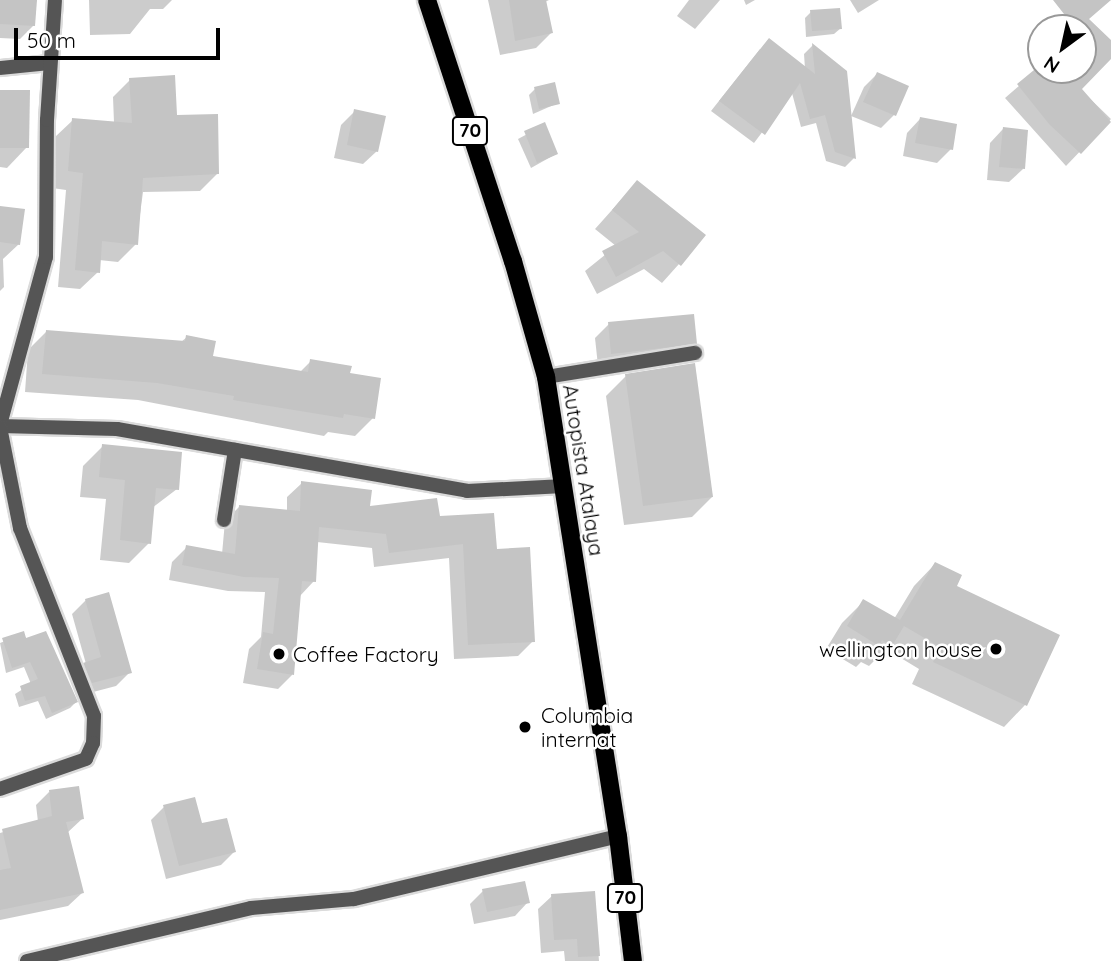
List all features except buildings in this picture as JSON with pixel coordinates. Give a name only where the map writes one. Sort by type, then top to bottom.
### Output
[{"type":"main road","name":"Autopista Atalaya","points":[[427,0],[513,261],[545,376],[618,836],[633,961]]},
{"type":"street","points":[[0,789],[86,759],[93,743],[94,716],[19,528],[0,426],[46,257],[50,64],[55,0]]},
{"type":"street","points":[[0,68],[50,64]]},
{"type":"street","points":[[545,376],[695,353]]},
{"type":"street","points":[[0,426],[117,429],[467,491],[564,486]]},
{"type":"street","points":[[224,520],[235,450]]},
{"type":"street","points":[[27,961],[251,908],[354,899],[618,836]]},
{"type":"place","name":"wellington house","points":[[996,649]]},
{"type":"place","name":"Coffee Factory","points":[[279,654]]},
{"type":"place","name":"Columbia internat","points":[[525,727]]}]
